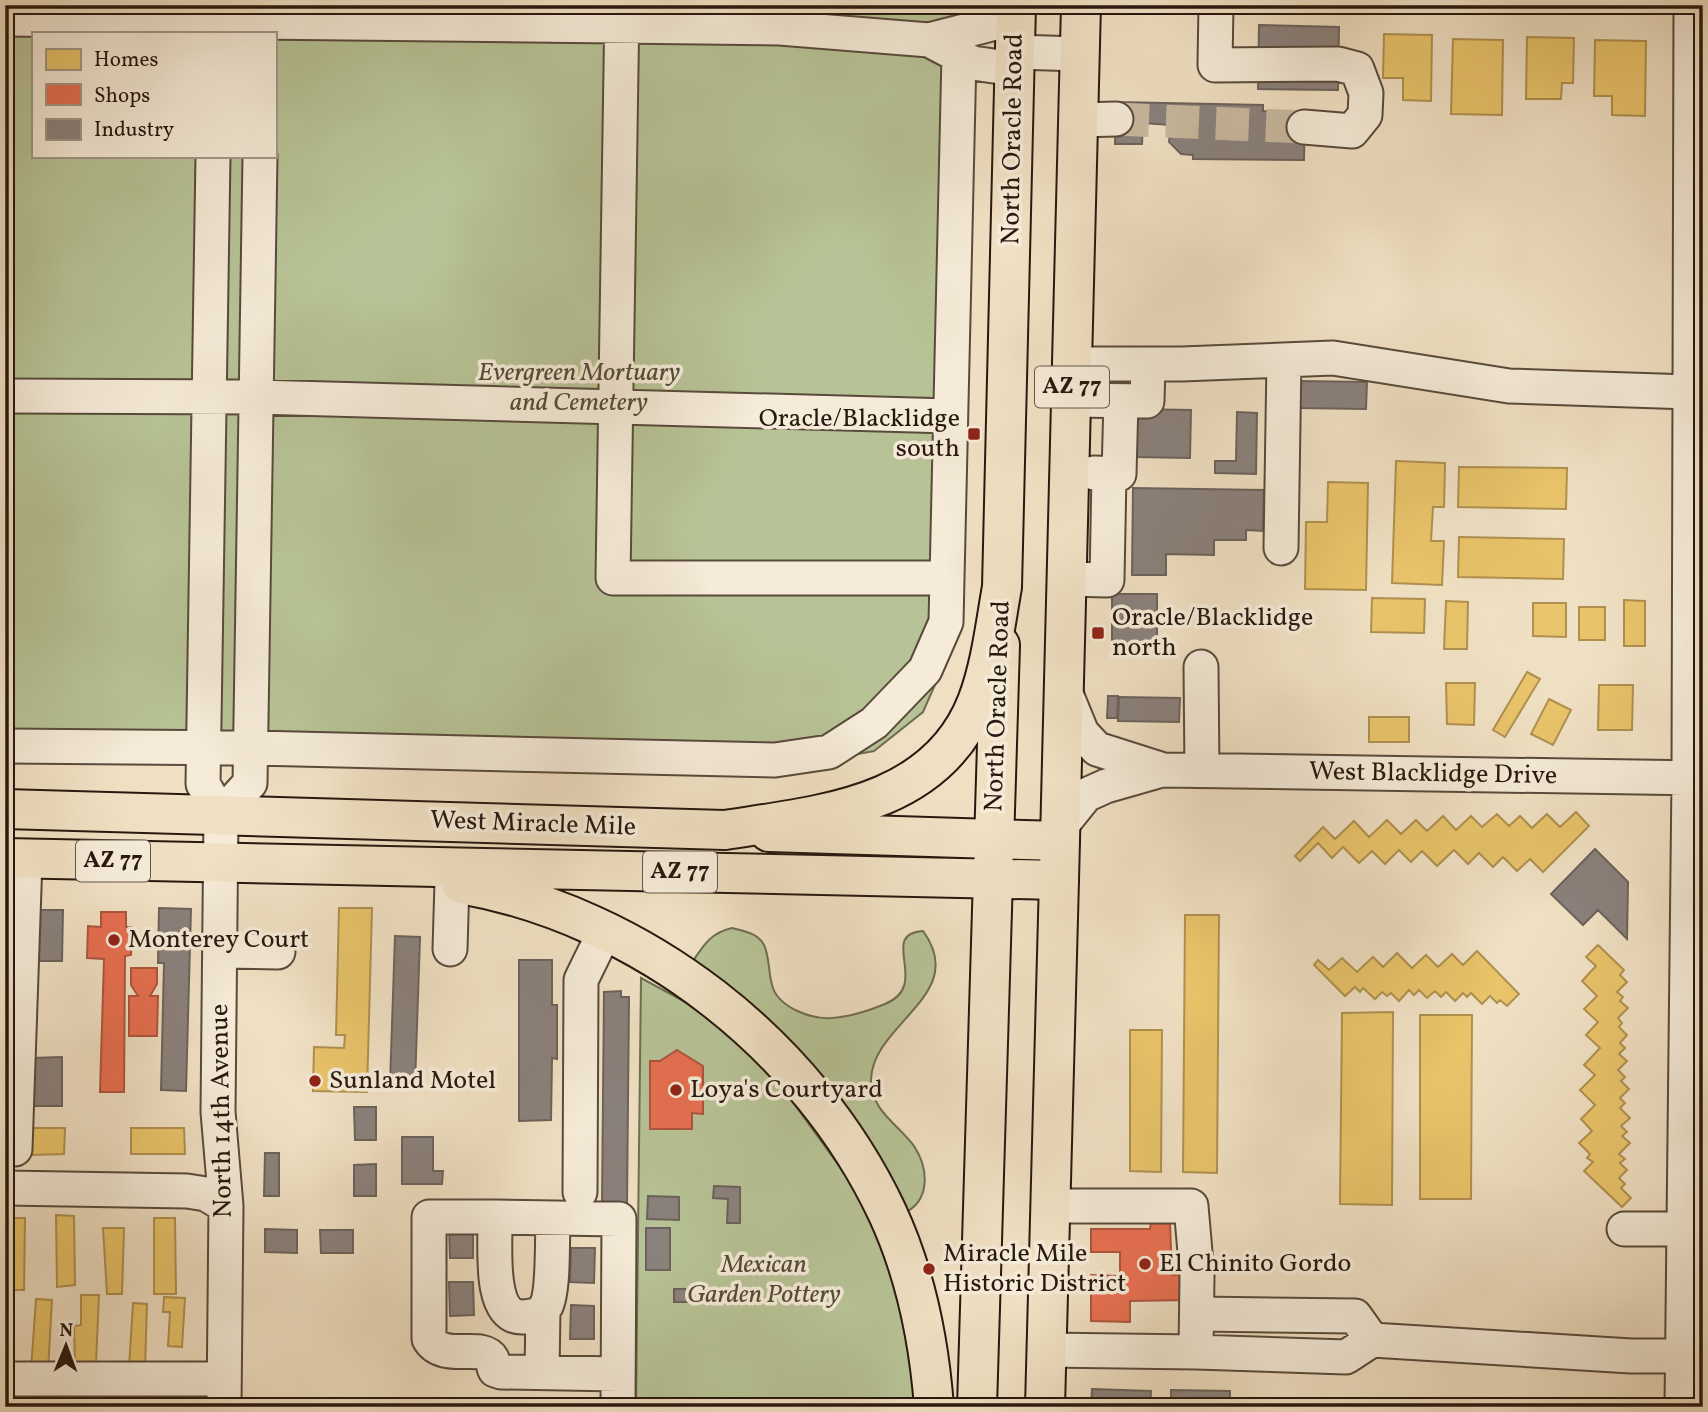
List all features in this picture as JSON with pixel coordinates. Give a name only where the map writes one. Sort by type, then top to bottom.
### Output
[{"type":"main road","name":"AZ 77","points":[[1061,834],[1080,5]]},
{"type":"main road","name":"North Oracle Road","points":[[977,1407],[1002,587],[1015,36]]},
{"type":"main road","name":"AZ 77","points":[[725,830],[861,805],[917,778],[938,760],[960,733],[976,703],[989,661],[1002,587]]},
{"type":"main road","name":"West Miracle Mile","points":[[5,809],[994,839],[1061,834]]},
{"type":"main road","points":[[1045,1407],[1061,834]]},
{"type":"main road","name":"West Miracle Mile","points":[[15,859],[1059,880]]},
{"type":"main road","points":[[366,866],[529,900],[581,919],[667,966],[750,1030],[811,1093],[839,1131],[887,1212],[914,1289],[925,1334],[934,1407]]},
{"type":"street","points":[[1216,5],[1215,65],[1338,64],[1357,69],[1366,93],[1365,115],[1352,131],[1304,127]]},
{"type":"street","points":[[1682,1407],[1689,1336],[1684,1229],[1696,778],[1690,392],[1691,5]]},
{"type":"street","points":[[5,19],[215,27],[262,20],[622,16],[929,40],[1015,36],[1079,54]]},
{"type":"street","points":[[622,16],[613,578],[946,578]]},
{"type":"street","points":[[929,40],[973,63],[1015,36]]},
{"type":"street","points":[[5,746],[204,747],[775,760],[829,752],[874,723],[925,670],[946,622],[959,55]]},
{"type":"street","points":[[1078,120],[1116,119]]},
{"type":"street","points":[[213,158],[203,783],[221,815],[250,783],[260,158]]},
{"type":"street","points":[[1072,382],[1148,364],[1333,358],[1508,386],[1690,392]]},
{"type":"street","points":[[1281,548],[1284,360]]},
{"type":"street","points":[[1072,382],[1121,401],[1147,401],[1148,364]]},
{"type":"street","points":[[5,396],[256,397],[950,416]]},
{"type":"street","points":[[1070,472],[1119,474],[1121,401]]},
{"type":"street","points":[[1066,579],[1107,579],[1109,474]]},
{"type":"street","points":[[1201,667],[1202,770]]},
{"type":"street","points":[[1063,687],[1083,733],[1097,749],[1163,770]]},
{"type":"street","points":[[1061,834],[1086,795],[1106,786],[1163,770]]},
{"type":"street","name":"West Blacklidge Drive","points":[[1163,770],[1696,778]]},
{"type":"street","name":"North 14th Avenue","points":[[221,815],[218,1112],[226,1206],[224,1393]]},
{"type":"street","points":[[5,1149],[15,1149],[15,859]]},
{"type":"street","points":[[450,949],[452,882]]},
{"type":"street","points":[[580,1192],[582,980],[605,931]]},
{"type":"street","points":[[220,951],[278,952]]},
{"type":"street","points":[[5,1188],[187,1191],[206,1194],[226,1206]]},
{"type":"street","points":[[1050,1206],[1191,1206],[1197,1275],[1196,1352]]},
{"type":"street","points":[[618,1374],[495,1370],[492,1359],[486,1354],[446,1352],[434,1347],[429,1339],[429,1217],[619,1220],[618,1407]]},
{"type":"street","points":[[495,1217],[497,1296],[505,1311],[517,1317],[535,1316],[546,1307],[550,1293],[554,1218]]},
{"type":"street","points":[[1624,1229],[1684,1229]]},
{"type":"street","points":[[542,1310],[542,1372]]},
{"type":"street","points":[[1197,1314],[1355,1316],[1372,1340]]},
{"type":"street","points":[[1046,1350],[1346,1357],[1372,1340],[1631,1356],[1689,1336]]},
{"type":"street","points":[[5,1378],[224,1393]]},
{"type":"green space","name":"Evergreen Mortuary and Cemetery","points":[[5,5],[970,5],[956,637],[923,712],[874,751],[771,770],[603,773],[5,759]]},
{"type":"green space","points":[[732,928],[750,933],[764,945],[773,988],[782,1001],[807,1015],[824,1018],[866,1011],[898,996],[906,973],[904,941],[910,934],[923,931],[934,953],[935,973],[927,991],[875,1060],[871,1080],[872,1091],[880,1109],[908,1138],[923,1165],[925,1184],[918,1202],[911,1209],[902,1214],[691,964],[713,937]]},
{"type":"green space","name":"Mexican Garden Pottery","points":[[641,978],[689,1004],[759,1059],[879,1221],[913,1363],[913,1407],[636,1407]]},
{"type":"building: Homes","points":[[1384,34],[1432,35],[1431,101],[1403,100],[1403,78],[1383,78]]},
{"type":"building: Homes","points":[[1527,37],[1574,38],[1573,83],[1562,83],[1561,99],[1526,99]]},
{"type":"building: Homes","points":[[1453,39],[1503,40],[1502,115],[1451,114]]},
{"type":"building: Homes","points":[[1595,40],[1646,41],[1645,116],[1612,115],[1612,96],[1594,96]]},
{"type":"building: Homes","points":[[1396,461],[1445,463],[1444,507],[1433,507],[1431,541],[1444,541],[1442,585],[1392,583]]},
{"type":"building: Homes","points":[[1459,467],[1567,468],[1566,509],[1458,507]]},
{"type":"building: Homes","points":[[1328,482],[1368,483],[1366,590],[1305,589],[1306,522],[1327,522]]},
{"type":"building: Homes","points":[[1459,537],[1564,539],[1563,579],[1458,577]]},
{"type":"building: Homes","points":[[1372,598],[1425,599],[1424,633],[1371,632]]},
{"type":"building: Homes","points":[[1624,600],[1645,601],[1645,646],[1624,646]]},
{"type":"building: Homes","points":[[1446,601],[1468,602],[1467,649],[1444,649]]},
{"type":"building: Homes","points":[[1533,603],[1566,603],[1566,637],[1533,636]]},
{"type":"building: Homes","points":[[1579,607],[1605,607],[1605,640],[1579,640]]},
{"type":"building: Homes","points":[[1527,672],[1540,679],[1505,737],[1493,730]]},
{"type":"building: Homes","points":[[1446,683],[1475,683],[1474,725],[1447,724]]},
{"type":"building: Homes","points":[[1599,685],[1633,685],[1632,730],[1598,730]]},
{"type":"building: Homes","points":[[1549,699],[1571,710],[1553,745],[1531,734]]},
{"type":"building: Homes","points":[[1369,717],[1409,717],[1409,742],[1369,742]]},
{"type":"building: Homes","points":[[1576,812],[1589,826],[1543,872],[1530,859],[1517,871],[1503,857],[1493,867],[1479,853],[1468,864],[1454,850],[1437,866],[1422,851],[1411,862],[1399,850],[1385,864],[1372,851],[1359,863],[1343,847],[1332,858],[1318,843],[1300,861],[1295,856],[1323,827],[1335,839],[1354,821],[1369,837],[1387,820],[1401,834],[1416,820],[1427,831],[1443,816],[1456,830],[1471,816],[1482,827],[1497,814],[1509,826],[1520,816],[1532,828],[1547,814],[1560,827]]},
{"type":"building: Homes","points":[[339,908],[372,908],[367,1092],[313,1091],[314,1047],[344,1048],[345,1035],[336,1035]]},
{"type":"building: Homes","points":[[1185,915],[1219,915],[1217,1173],[1183,1172]]},
{"type":"building: Homes","points":[[1598,945],[1624,970],[1620,975],[1627,982],[1617,992],[1623,997],[1620,1001],[1628,1008],[1618,1018],[1622,1023],[1619,1027],[1627,1035],[1620,1043],[1625,1048],[1619,1054],[1627,1061],[1618,1070],[1625,1077],[1621,1081],[1629,1089],[1620,1098],[1625,1103],[1620,1108],[1630,1118],[1621,1126],[1627,1132],[1622,1136],[1630,1143],[1619,1154],[1625,1159],[1620,1163],[1627,1170],[1619,1178],[1625,1184],[1621,1188],[1631,1198],[1622,1207],[1584,1171],[1593,1162],[1587,1158],[1590,1154],[1579,1143],[1592,1131],[1581,1119],[1595,1105],[1580,1090],[1595,1075],[1584,1065],[1600,1048],[1586,1035],[1598,1022],[1584,1009],[1597,996],[1582,981],[1596,966],[1586,957]]},
{"type":"building: Homes","points":[[1477,951],[1519,994],[1507,1006],[1500,1000],[1497,1003],[1490,996],[1482,1004],[1471,993],[1467,997],[1463,993],[1455,1001],[1446,992],[1441,997],[1435,991],[1427,998],[1419,990],[1414,995],[1409,990],[1399,1001],[1391,993],[1387,996],[1382,992],[1375,999],[1363,988],[1360,992],[1355,987],[1345,996],[1314,965],[1318,960],[1329,970],[1342,958],[1357,972],[1373,957],[1383,967],[1397,953],[1412,968],[1426,955],[1438,967],[1452,954],[1463,965]]},
{"type":"building: Homes","points":[[1393,1012],[1392,1205],[1340,1204],[1342,1013]]},
{"type":"building: Homes","points":[[1420,1015],[1472,1015],[1471,1199],[1420,1199]]},
{"type":"building: Homes","points":[[1130,1030],[1162,1030],[1161,1172],[1130,1171]]},
{"type":"building: Homes","points":[[31,1128],[65,1128],[64,1154],[31,1155]]},
{"type":"building: Homes","points":[[131,1128],[184,1128],[185,1154],[131,1154]]},
{"type":"building: Homes","points":[[56,1215],[74,1216],[75,1285],[57,1287]]},
{"type":"building: Homes","points":[[11,1218],[25,1218],[24,1290],[9,1290]]},
{"type":"building: Homes","points":[[154,1218],[175,1218],[176,1294],[154,1294]]},
{"type":"building: Homes","points":[[103,1228],[124,1228],[122,1294],[107,1294]]},
{"type":"building: Homes","points":[[81,1295],[99,1295],[96,1363],[75,1362],[74,1326],[81,1325]]},
{"type":"building: Homes","points":[[164,1297],[185,1298],[182,1347],[168,1346],[170,1312],[163,1312]]},
{"type":"building: Homes","points":[[36,1299],[52,1300],[48,1371],[31,1370]]},
{"type":"building: Homes","points":[[133,1303],[147,1304],[145,1368],[129,1367]]},
{"type":"building: Homes","points":[[107,1394],[123,1395],[123,1407],[107,1407]]},
{"type":"building: Shops","points":[[101,912],[126,912],[126,927],[132,927],[131,955],[125,956],[124,1092],[100,1092],[104,959],[87,958],[88,926],[101,927]]},
{"type":"building: Shops","points":[[131,968],[157,968],[157,984],[150,996],[158,996],[157,1036],[129,1036],[129,996],[138,996],[131,985]]},
{"type":"building: Shops","name":"Loya's Courtyard","points":[[677,1050],[703,1066],[703,1114],[692,1113],[692,1129],[650,1129],[650,1061],[660,1061]]},
{"type":"building: Shops","name":"El Chinito Gordo","points":[[1151,1223],[1170,1223],[1172,1275],[1189,1275],[1189,1300],[1130,1301],[1130,1322],[1091,1321],[1091,1275],[1120,1276],[1120,1252],[1091,1252],[1091,1229],[1150,1229]]},
{"type":"building: Industry","points":[[1259,25],[1339,27],[1338,90],[1258,89]]},
{"type":"building: Industry","points":[[1116,102],[1263,105],[1263,111],[1305,112],[1304,160],[1193,159],[1193,155],[1181,154],[1169,142],[1171,125],[1143,123],[1142,144],[1115,144]]},
{"type":"building: Industry","points":[[1299,381],[1367,382],[1366,409],[1298,408]]},
{"type":"building: Industry","points":[[1136,409],[1191,410],[1190,458],[1135,457]]},
{"type":"building: Industry","points":[[1237,412],[1257,413],[1256,474],[1215,473],[1215,461],[1236,461]]},
{"type":"building: Industry","points":[[1133,488],[1264,490],[1263,531],[1246,530],[1246,540],[1214,540],[1214,555],[1166,554],[1166,575],[1132,575]]},
{"type":"building: Industry","points":[[1112,594],[1157,594],[1157,643],[1112,642]]},
{"type":"building: Industry","points":[[1108,696],[1118,696],[1117,718],[1107,718]]},
{"type":"building: Industry","points":[[1119,697],[1180,698],[1179,722],[1118,721]]},
{"type":"building: Industry","points":[[1595,849],[1628,882],[1627,939],[1598,910],[1583,925],[1551,894]]},
{"type":"building: Industry","points":[[159,908],[191,909],[186,1091],[161,1090],[164,963],[158,963]]},
{"type":"building: Industry","points":[[33,910],[63,910],[62,961],[33,961]]},
{"type":"building: Industry","points":[[395,936],[420,937],[415,1085],[390,1084]]},
{"type":"building: Industry","points":[[519,960],[552,960],[552,1005],[557,1005],[557,1059],[552,1058],[551,1120],[519,1121]]},
{"type":"building: Industry","points":[[621,991],[621,997],[629,997],[627,1205],[602,1204],[604,992]]},
{"type":"building: Industry","points":[[62,1057],[62,1106],[31,1106],[31,1058]]},
{"type":"building: Industry","points":[[354,1107],[376,1107],[376,1140],[355,1140]]},
{"type":"building: Industry","points":[[402,1137],[433,1137],[433,1171],[443,1171],[442,1184],[402,1184]]},
{"type":"building: Industry","points":[[265,1153],[279,1153],[279,1196],[264,1196]]},
{"type":"building: Industry","points":[[376,1164],[376,1196],[354,1196],[354,1165]]},
{"type":"building: Industry","points":[[714,1186],[740,1187],[740,1223],[727,1223],[728,1199],[713,1198]]},
{"type":"building: Industry","points":[[648,1196],[679,1197],[679,1220],[647,1219]]},
{"type":"building: Industry","points":[[449,1225],[473,1225],[473,1258],[450,1258]]},
{"type":"building: Industry","points":[[646,1228],[670,1228],[670,1270],[646,1270]]},
{"type":"building: Industry","points":[[265,1229],[297,1230],[297,1253],[265,1252]]},
{"type":"building: Industry","points":[[320,1230],[353,1230],[353,1253],[321,1253]]},
{"type":"building: Industry","points":[[571,1248],[595,1248],[594,1283],[570,1282]]},
{"type":"building: Industry","points":[[449,1282],[473,1282],[474,1315],[450,1316]]},
{"type":"building: Industry","points":[[674,1289],[693,1289],[693,1302],[674,1302]]},
{"type":"building: Industry","points":[[571,1305],[594,1306],[594,1339],[570,1339]]},
{"type":"building: Industry","points":[[1092,1389],[1151,1391],[1150,1407],[1091,1407]]},
{"type":"building: Industry","points":[[1171,1390],[1230,1391],[1230,1407],[1171,1407]]},
{"type":"building: Industry","points":[[1405,1404],[1436,1404],[1436,1407],[1405,1407]]},
{"type":"tunnel","points":[[1116,119],[1304,127]]},
{"type":"place","name":"Oracle/Blacklidge south","points":[[974,434]]},
{"type":"place","name":"Oracle/Blacklidge north","points":[[1098,633]]},
{"type":"place","name":"Monterey Court","points":[[114,940]]},
{"type":"place","name":"Sunland Motel","points":[[315,1081]]},
{"type":"place","name":"Loya's Courtyard","points":[[676,1090]]},
{"type":"place","name":"El Chinito Gordo","points":[[1145,1264]]},
{"type":"place","name":"Miracle Mile Historic District","points":[[929,1269]]}]
